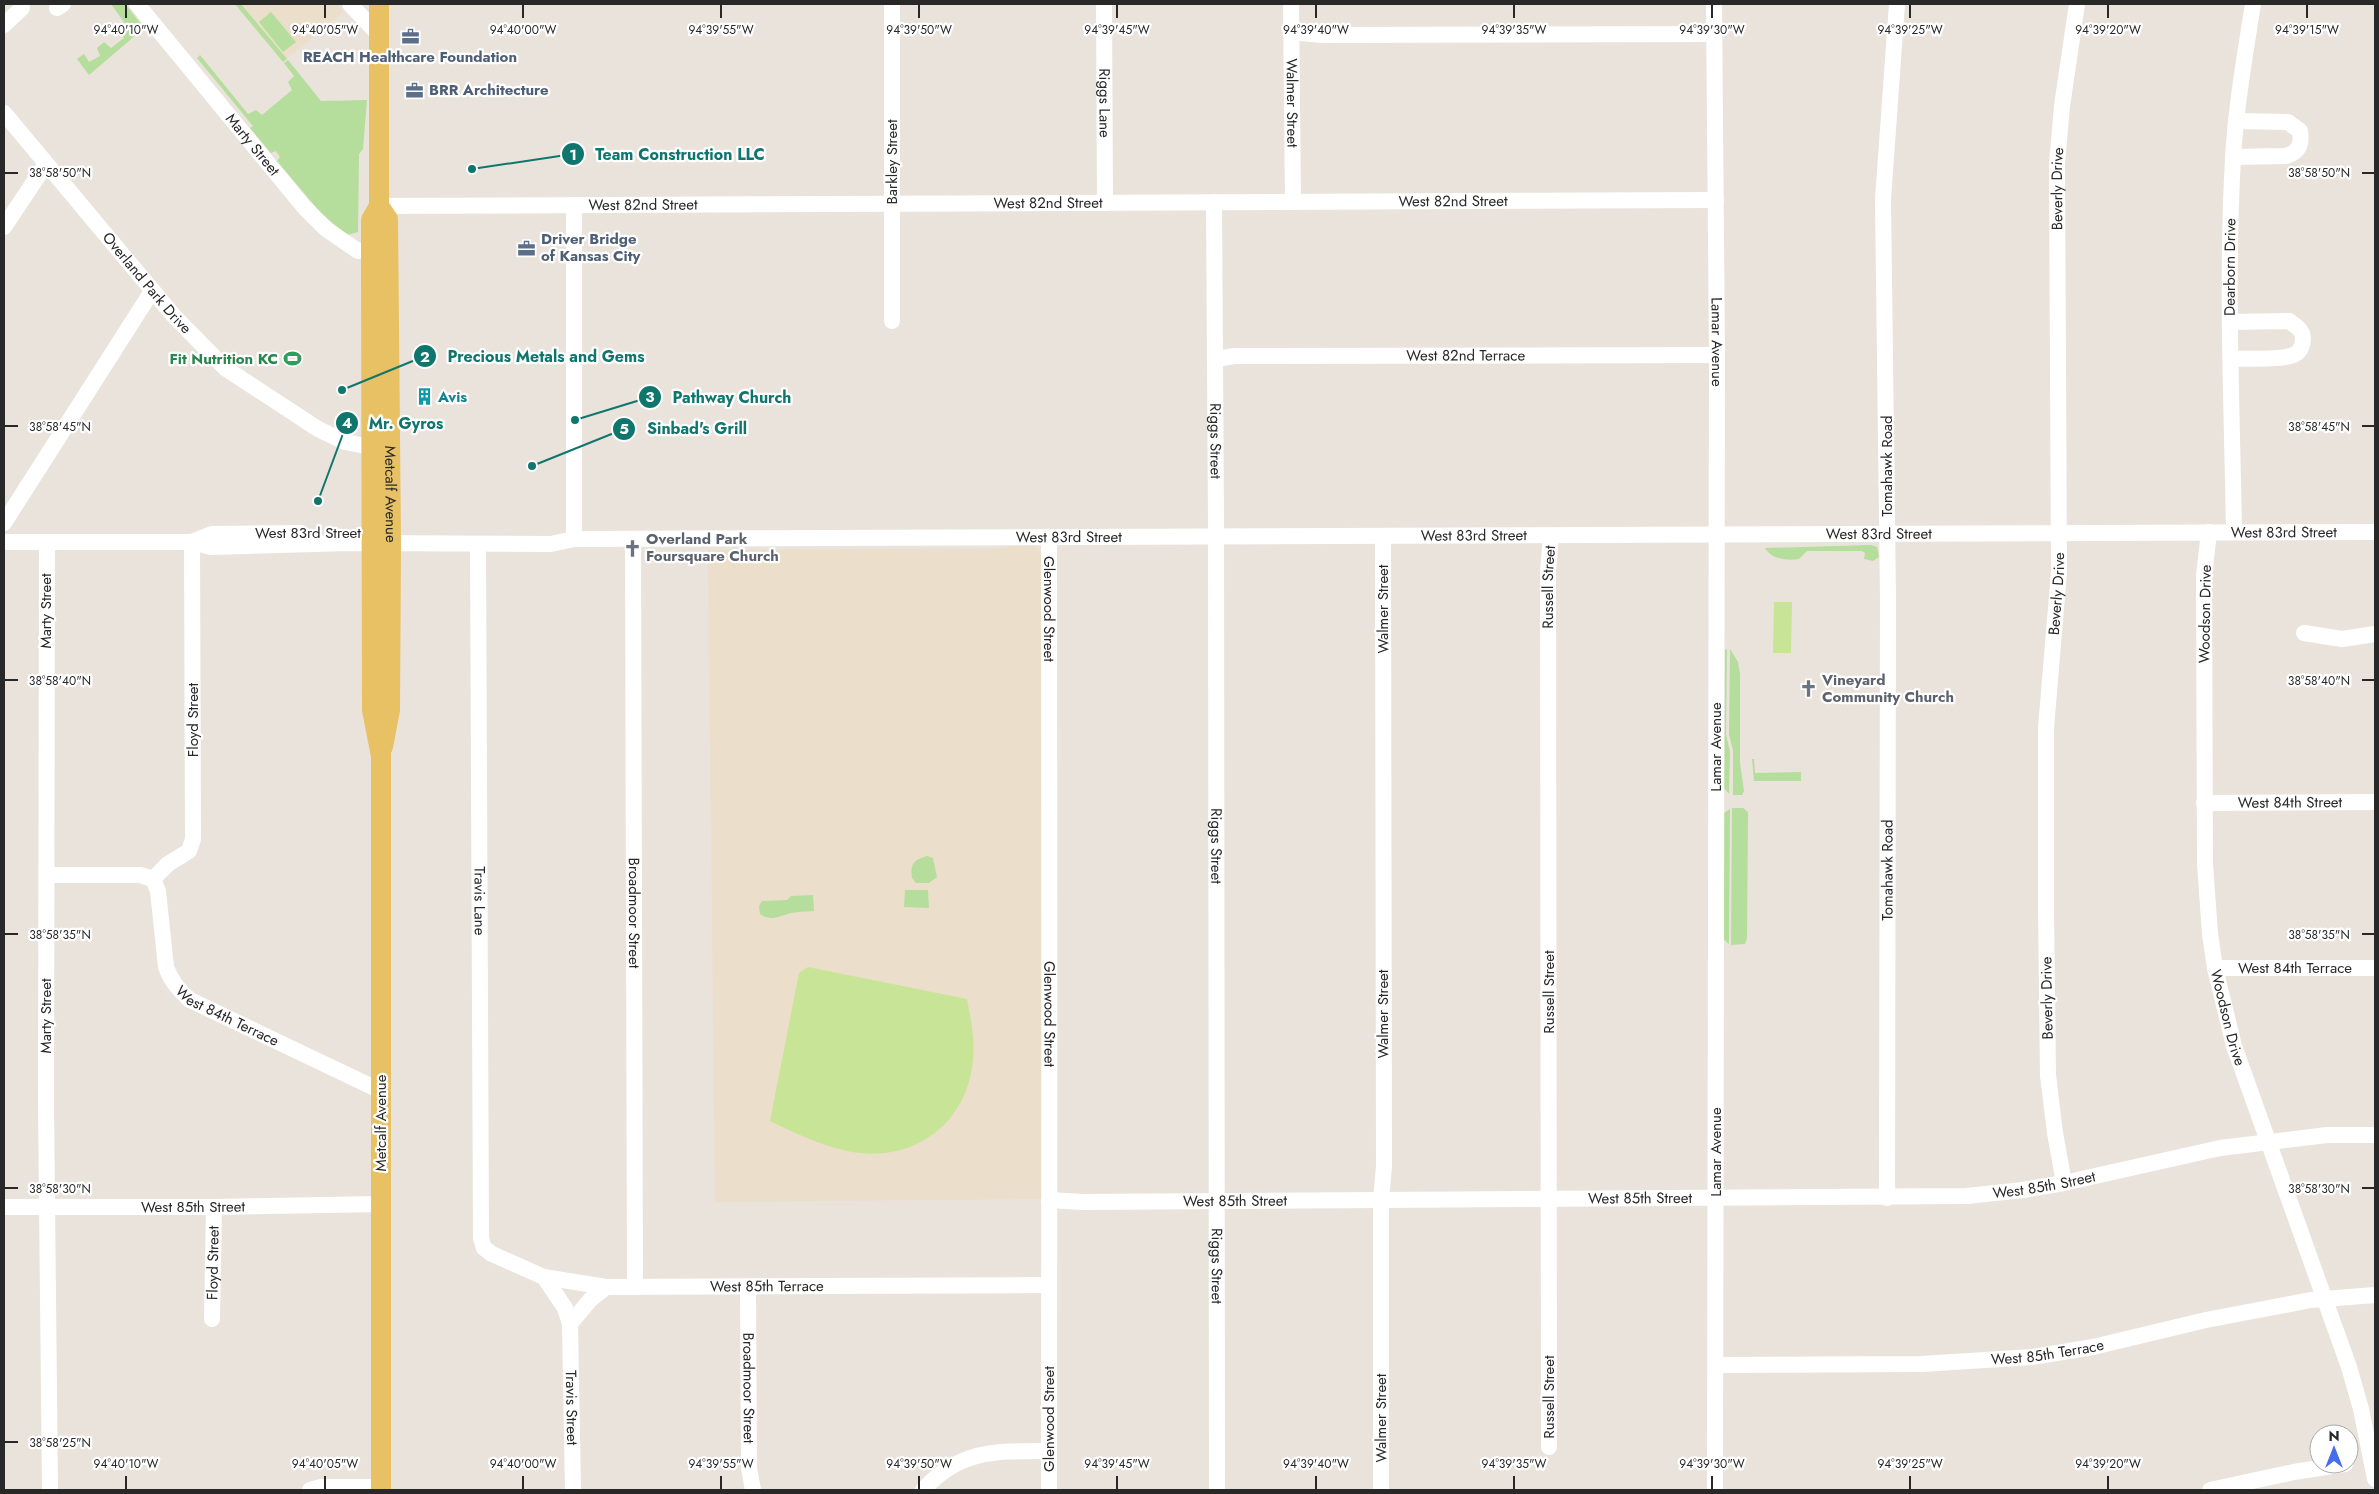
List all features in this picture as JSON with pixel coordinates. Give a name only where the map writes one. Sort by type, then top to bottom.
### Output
[{"type":"main road","name":"Metcalf Avenue","points":[[379,4],[379,206],[371,220],[380,250],[391,538],[390,710],[381,756],[381,1488]]},
{"type":"main road","name":"Metcalf Avenue","points":[[380,250],[372,446],[372,710],[381,756]]},
{"type":"street","name":"Marty Street","points":[[137,4],[304,207],[326,229],[358,251],[380,250]]},
{"type":"street","points":[[350,4],[379,35]]},
{"type":"street","name":"Barkley Street","points":[[892,4],[892,321]]},
{"type":"street","name":"Riggs Lane","points":[[1104,4],[1105,203]]},
{"type":"street","name":"Walmer Street","points":[[1291,4],[1293,202]]},
{"type":"street","name":"Lamar Avenue","points":[[1714,4],[1717,355],[1715,1490]]},
{"type":"street","name":"Tomahawk Road","points":[[1887,1198],[1887,534],[1883,199],[1897,4]]},
{"type":"street","name":"Beverly Drive","points":[[2064,1183],[2050,1085],[2047,1029],[2046,728],[2059,572],[2057,164],[2062,106],[2077,4]]},
{"type":"street","name":"Dearborn Drive","points":[[2234,532],[2231,359],[2233,156],[2236,121],[2253,4]]},
{"type":"street","points":[[4,26],[22,8]]},
{"type":"street","points":[[1291,32],[1322,35],[1714,34]]},
{"type":"street","name":"Overland Park Drive","points":[[4,114],[152,291],[200,345],[246,384],[332,436],[345,442],[372,446]]},
{"type":"street","points":[[2233,156],[2286,156],[2293,154],[2300,146],[2301,140],[2300,132],[2288,122],[2236,121]]},
{"type":"street","points":[[4,227],[46,164]]},
{"type":"street","name":"West 82nd Street","points":[[379,206],[1716,200]]},
{"type":"street","name":"Riggs Street","points":[[1214,202],[1217,1490]]},
{"type":"street","points":[[574,205],[574,539]]},
{"type":"street","points":[[4,523],[152,291]]},
{"type":"street","points":[[2231,322],[2289,322],[2296,326],[2303,338],[2298,353],[2289,357],[2231,359]]},
{"type":"street","name":"West 82nd Terrace","points":[[1215,359],[1235,356],[1717,355]]},
{"type":"street","name":"Woodson Drive","points":[[2209,532],[2204,576],[2204,803],[2206,898],[2216,968],[2234,1046],[2349,1367],[2374,1461],[2375,1479]]},
{"type":"street","name":"West 83rd Street","points":[[391,538],[478,545],[551,544],[574,539],[2375,532]]},
{"type":"street","name":"West 83rd Street","points":[[4,542],[192,542],[212,534],[391,538],[554,534],[574,539]]},
{"type":"street","name":"Russell Street","points":[[1549,1447],[1548,571],[1551,536]]},
{"type":"street","name":"Walmer Street","points":[[1381,1490],[1381,1200],[1384,1166],[1383,537]]},
{"type":"street","name":"Glenwood Street","points":[[1049,538],[1049,1490]]},
{"type":"street","name":"Broadmoor Street","points":[[632,539],[635,1287]]},
{"type":"street","name":"Marty Street","points":[[46,542],[48,875],[45,1006],[50,1490]]},
{"type":"street","name":"Floyd Street","points":[[153,879],[168,864],[188,851],[193,838],[192,542]]},
{"type":"street","name":"Travis Lane","points":[[478,545],[480,1238],[484,1248],[492,1254]]},
{"type":"street","points":[[2304,633],[2342,639],[2375,634]]},
{"type":"street","name":"West 84th Street","points":[[2204,803],[2375,802]]},
{"type":"street","points":[[48,875],[140,875],[153,879]]},
{"type":"street","name":"West 84th Terrace","points":[[153,879],[158,891],[166,967],[169,978],[178,990],[190,1000],[381,1091]]},
{"type":"street","name":"West 84th Terrace","points":[[2216,968],[2375,968]]},
{"type":"street","name":"West 85th Street","points":[[1048,1200],[1082,1202],[1216,1202],[1967,1196],[2064,1183],[2220,1148],[2327,1135],[2375,1134]]},
{"type":"street","name":"West 85th Street","points":[[4,1207],[214,1208],[381,1204]]},
{"type":"street","name":"Floyd Street","points":[[212,1319],[214,1208]]},
{"type":"street","name":"West 85th Terrace","points":[[492,1254],[544,1277],[606,1287],[1048,1285]]},
{"type":"street","name":"Travis Street","points":[[544,1277],[565,1308],[570,1324],[573,1490]]},
{"type":"street","points":[[570,1324],[590,1300],[606,1287]]},
{"type":"street","name":"Broadmoor Street","points":[[748,1287],[749,1468],[753,1490]]},
{"type":"street","name":"West 85th Terrace","points":[[1716,1365],[1922,1364],[1978,1362],[2032,1357],[2093,1347],[2232,1315],[2311,1300],[2375,1295]]},
{"type":"street","points":[[923,1490],[947,1468],[973,1456],[1005,1451],[1049,1451]]},
{"type":"street","points":[[2359,1462],[2374,1461]]},
{"type":"street","points":[[2210,1490],[2309,1470]]},
{"type":"street","points":[[310,1490],[321,1487],[381,1488]]},
{"type":"shaded area","points":[[241,4],[337,4],[344,12],[287,59]]},
{"type":"shaded area","points":[[1022,545],[1035,546],[1042,553],[1043,1199],[715,1202],[708,550],[990,549]]},
{"type":"green space","points":[[111,4],[125,4],[144,28],[89,75],[77,59],[84,54],[89,62],[100,56],[97,48],[104,42],[111,48],[124,38],[120,31],[126,25]]},
{"type":"green space","points":[[235,4],[241,4],[287,59],[283,62]]},
{"type":"green space","points":[[271,12],[296,42],[283,52],[259,22]]},
{"type":"green space","points":[[200,55],[248,114],[256,110],[262,115],[292,90],[288,82],[294,76],[284,63],[288,60],[321,101],[367,100],[363,149],[359,154],[358,232],[347,235],[321,213],[277,161],[280,157],[276,151],[271,153],[250,128],[253,126],[197,58]]},
{"type":"green space","points":[[1871,545],[1877,547],[1879,557],[1873,561],[1864,559],[1865,553],[1862,551],[1807,551],[1799,559],[1789,560],[1771,555],[1765,548]]},
{"type":"green space","points":[[1774,602],[1792,602],[1791,653],[1773,653]]},
{"type":"green space","points":[[1725,649],[1727,650],[1726,734],[1730,752],[1729,794],[1724,788]]},
{"type":"green space","points":[[1730,649],[1738,662],[1740,674],[1740,763],[1744,791],[1742,795],[1733,795],[1733,750],[1729,735]]},
{"type":"green space","points":[[1752,759],[1754,759],[1755,773],[1801,772],[1801,781],[1754,781]]},
{"type":"green space","points":[[1732,808],[1743,808],[1748,812],[1747,938],[1745,944],[1731,945]]},
{"type":"green space","points":[[1730,809],[1729,944],[1724,940],[1724,813]]},
{"type":"green space","points":[[927,856],[933,858],[937,877],[929,883],[916,883],[912,878],[912,866],[919,859]]},
{"type":"green space","points":[[905,890],[928,890],[929,908],[904,907]]},
{"type":"green space","points":[[813,895],[814,911],[794,912],[774,918],[760,914],[759,906],[762,901],[787,900],[791,896]]},
{"type":"green space","points":[[808,967],[967,999],[973,1044],[973,1059],[969,1082],[960,1103],[948,1121],[932,1135],[914,1145],[893,1152],[871,1154],[847,1151],[827,1145],[770,1121],[799,973]]},
{"type":"place","name":"REACH Healthcare Foundation","points":[[410,36]]},
{"type":"place","name":"BRR Architecture","points":[[415,90]]},
{"type":"place","name":"Team Construction LLC","points":[[472,169]]},
{"type":"place","name":"Driver Bridge of Kansas City","points":[[527,248]]},
{"type":"place","name":"Fit Nutrition KC","points":[[292,359]]},
{"type":"place","name":"Precious Metals and Gems","points":[[342,390]]},
{"type":"place","name":"Avis","points":[[424,397]]},
{"type":"place","name":"Pathway Church","points":[[575,420]]},
{"type":"place","name":"Sinbad's Grill","points":[[532,466]]},
{"type":"place","name":"Mr. Gyros","points":[[318,501]]},
{"type":"place","name":"Overland Park Foursquare Church","points":[[632,548]]},
{"type":"place","name":"Vineyard Community Church","points":[[1808,689]]}]
